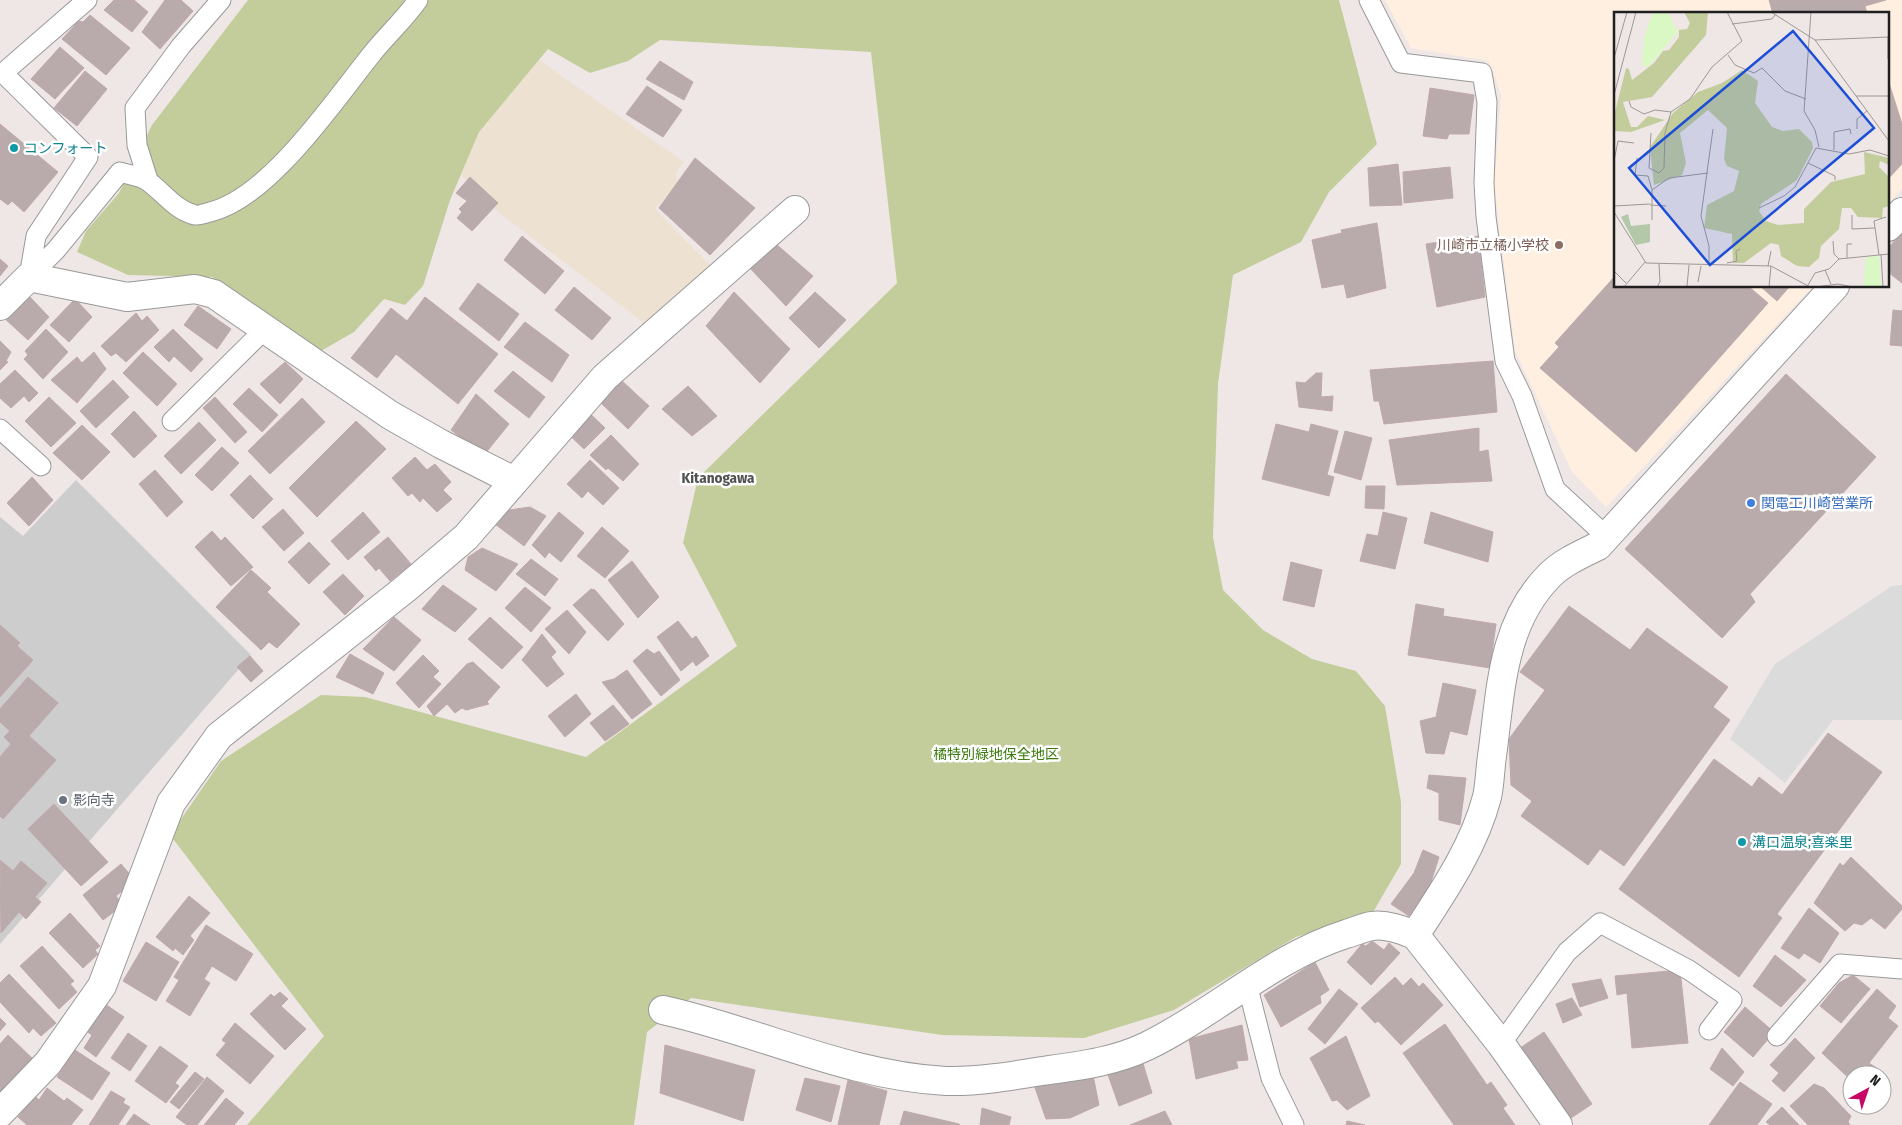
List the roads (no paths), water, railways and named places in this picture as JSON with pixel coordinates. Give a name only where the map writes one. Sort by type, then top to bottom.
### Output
[{"type":"street","points":[[0,1113],[48,1064],[102,986],[171,803],[219,736],[398,595],[460,543],[495,506],[514,481],[605,377],[795,210]]},
{"type":"street","points":[[1890,225],[1902,212]]},
{"type":"street","points":[[0,306],[29,276],[127,297],[195,289],[214,294],[390,415],[441,444],[514,481]]},
{"type":"street","points":[[1415,935],[1450,880],[1470,840],[1486,797],[1507,648],[1522,611],[1550,575],[1577,556],[1598,546],[1608,537],[1833,288]]},
{"type":"street","points":[[663,1010],[697,1018],[850,1066],[893,1075],[948,1081],[1093,1064],[1146,1046],[1207,1011],[1247,984],[1325,941],[1372,926],[1396,928],[1415,935],[1501,1044],[1558,1125]]},
{"type":"lane","points":[[29,276],[36,236],[88,158],[3,73],[88,0]]},
{"type":"lane","points":[[148,180],[137,144],[134,108],[181,46],[221,0]]},
{"type":"lane","points":[[29,276],[56,250],[120,172],[148,180],[174,205],[196,216],[218,210],[245,196],[280,164],[338,100],[371,54],[409,14],[418,0]]},
{"type":"lane","points":[[1368,0],[1401,63],[1482,73],[1487,102],[1484,183],[1486,217],[1505,361],[1522,396],[1554,489],[1608,537]]},
{"type":"lane","points":[[172,421],[264,330]]},
{"type":"lane","points":[[0,429],[41,466]]},
{"type":"lane","points":[[1501,1044],[1567,952],[1600,923],[1689,970],[1732,1000],[1709,1030]]},
{"type":"lane","points":[[1778,1036],[1840,964],[1902,969]]},
{"type":"lane","points":[[1247,984],[1271,1078],[1294,1125]]},
{"type":"place","name":"コンフォート","points":[[14,148]]},
{"type":"place","name":"川崎市立橘小学校","points":[[1559,245]]},
{"type":"place","name":"関電工川崎営業所","points":[[1751,503]]},
{"type":"place","name":"影向寺","points":[[63,800]]},
{"type":"place","name":"溝口温泉;喜楽里","points":[[1742,842]]},
{"type":"district","name":"Kitanogawa","points":[[718,478]]},
{"type":"park label","name":"橘特別緑地保全地区","points":[[996,754]]}]
